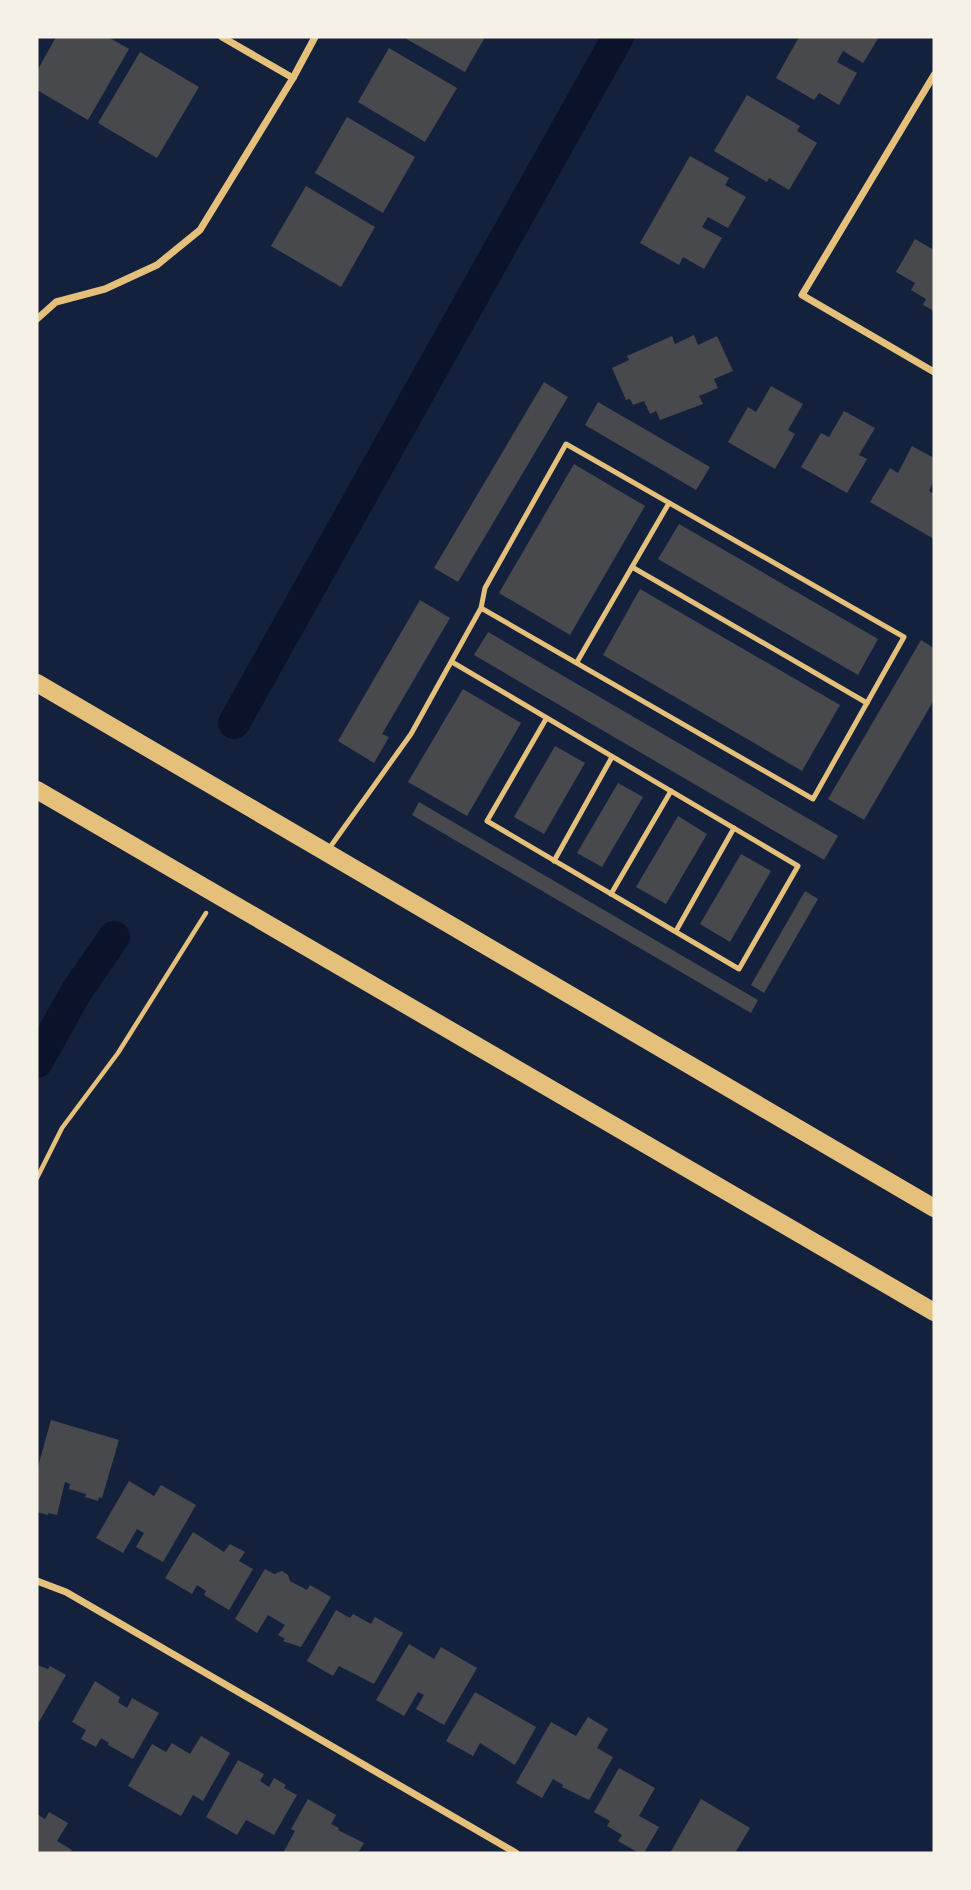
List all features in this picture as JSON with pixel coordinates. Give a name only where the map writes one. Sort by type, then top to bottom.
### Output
[{"type":"main road","points":[[37,683],[934,1208]]},
{"type":"main road","points":[[37,790],[934,1312]]},
{"type":"street","points":[[222,37],[293,78]]},
{"type":"street","points":[[37,319],[56,302],[105,289],[156,265],[200,230],[316,37]]},
{"type":"street","points":[[934,75],[802,295],[934,372]]},
{"type":"street","points":[[37,1581],[66,1592],[516,1853]]},
{"type":"lane","points":[[326,852],[411,734],[481,608],[485,588],[566,444],[904,637],[813,799],[481,608]]},
{"type":"lane","points":[[577,662],[669,503]]},
{"type":"lane","points":[[632,567],[867,703]]},
{"type":"lane","points":[[452,662],[799,866],[739,969],[486,821],[547,719]]},
{"type":"lane","points":[[554,861],[612,757]]},
{"type":"lane","points":[[611,894],[671,791]]},
{"type":"lane","points":[[676,932],[734,828]]},
{"type":"path","points":[[37,1178],[62,1128],[118,1054],[217,895]]},
{"type":"building","points":[[56,37],[108,37],[129,49],[88,120],[37,90],[37,71]]},
{"type":"building","points":[[403,37],[485,37],[465,72]]},
{"type":"building","points":[[799,37],[879,37],[863,63],[843,51],[837,62],[857,73],[839,105],[819,93],[814,100],[776,78]]},
{"type":"building","points":[[389,48],[457,88],[425,142],[358,102]]},
{"type":"building","points":[[140,52],[199,87],[157,158],[98,123]]},
{"type":"building","points":[[747,95],[800,126],[797,131],[817,143],[789,190],[769,178],[767,182],[714,151]]},
{"type":"building","points":[[347,117],[415,157],[383,213],[315,173]]},
{"type":"building","points":[[690,156],[729,178],[725,185],[746,197],[728,228],[708,217],[702,227],[722,238],[704,269],[683,257],[679,265],[640,243]]},
{"type":"building","points":[[306,186],[375,227],[341,287],[271,246]]},
{"type":"building","points":[[915,239],[934,250],[934,311],[923,305],[926,299],[911,290],[915,283],[896,272]]},
{"type":"building","points":[[694,335],[698,345],[717,336],[733,371],[714,379],[718,388],[699,396],[703,404],[660,420],[656,411],[650,414],[644,401],[633,405],[630,399],[626,400],[612,368],[629,360],[627,356],[672,336],[675,344]]},
{"type":"building","points":[[544,382],[568,397],[458,582],[434,568]]},
{"type":"building","points":[[771,386],[803,404],[788,430],[795,434],[775,469],[728,442],[748,407],[756,412]]},
{"type":"building","points":[[598,402],[710,467],[696,490],[585,425]]},
{"type":"building","points":[[844,411],[875,428],[859,455],[867,459],[847,493],[801,467],[821,433],[829,437]]},
{"type":"building","points":[[912,446],[934,458],[934,480],[929,491],[934,494],[934,539],[870,502],[890,468],[898,473]]},
{"type":"building","points":[[574,464],[645,506],[570,635],[499,593]]},
{"type":"building","points":[[679,524],[878,639],[858,675],[658,559]]},
{"type":"building","points":[[640,589],[840,705],[802,771],[603,655]]},
{"type":"building","points":[[420,600],[450,618],[382,734],[389,737],[374,763],[338,741]]},
{"type":"building","points":[[488,632],[838,836],[824,860],[474,655]]},
{"type":"building","points":[[921,640],[934,648],[934,700],[864,820],[828,799]]},
{"type":"building","points":[[463,689],[521,723],[467,816],[408,782]]},
{"type":"building","points":[[555,746],[585,763],[544,834],[514,817]]},
{"type":"building","points":[[618,783],[643,797],[602,867],[577,853]]},
{"type":"building","points":[[419,802],[758,1000],[751,1013],[412,815]]},
{"type":"building","points":[[678,816],[707,834],[666,904],[636,887]]},
{"type":"building","points":[[741,854],[771,871],[730,942],[700,924]]},
{"type":"building","points":[[805,891],[818,899],[764,993],[751,985]]},
{"type":"building","points":[[51,1420],[119,1440],[102,1498],[99,1497],[98,1501],[85,1497],[86,1494],[69,1489],[70,1484],[65,1482],[57,1515],[37,1512],[37,1470]]},
{"type":"building","points":[[129,1481],[154,1496],[161,1485],[196,1505],[163,1562],[136,1547],[144,1533],[137,1529],[123,1553],[96,1538]]},
{"type":"building","points":[[193,1532],[224,1552],[230,1544],[245,1552],[239,1561],[253,1569],[229,1610],[204,1595],[206,1591],[197,1585],[192,1594],[165,1578]]},
{"type":"building","points":[[265,1569],[274,1574],[282,1571],[288,1575],[290,1581],[307,1590],[310,1585],[331,1597],[301,1647],[283,1641],[285,1639],[278,1635],[285,1625],[268,1615],[257,1633],[235,1619]]},
{"type":"building","points":[[336,1610],[350,1618],[353,1614],[371,1624],[375,1617],[403,1633],[374,1684],[339,1666],[333,1676],[307,1661]]},
{"type":"building","points":[[409,1644],[434,1659],[441,1647],[477,1668],[444,1725],[416,1709],[424,1695],[418,1692],[404,1716],[376,1700]]},
{"type":"building","points":[[37,1665],[48,1669],[50,1666],[66,1675],[39,1722],[37,1721]]},
{"type":"building","points":[[95,1681],[120,1697],[118,1702],[127,1708],[132,1698],[159,1713],[133,1759],[101,1738],[96,1747],[81,1739],[86,1730],[72,1722]]},
{"type":"building","points":[[475,1692],[536,1727],[515,1765],[480,1743],[473,1756],[446,1741]]},
{"type":"building","points":[[588,1717],[608,1729],[597,1748],[613,1757],[589,1800],[562,1787],[563,1785],[553,1779],[542,1798],[516,1783],[551,1722],[576,1736]]},
{"type":"building","points":[[201,1736],[230,1753],[203,1801],[193,1795],[181,1816],[128,1786],[152,1744],[166,1752],[172,1743],[190,1754]]},
{"type":"building","points":[[238,1760],[264,1774],[260,1781],[269,1787],[274,1778],[297,1795],[274,1835],[246,1820],[237,1835],[206,1817]]},
{"type":"building","points":[[619,1768],[655,1788],[639,1816],[659,1827],[644,1853],[618,1841],[622,1835],[607,1826],[610,1821],[594,1812]]},
{"type":"building","points":[[308,1799],[336,1815],[331,1824],[339,1828],[338,1830],[364,1843],[358,1853],[283,1853],[295,1831],[291,1829]]},
{"type":"building","points":[[701,1799],[750,1828],[735,1853],[670,1853]]},
{"type":"building","points":[[49,1812],[68,1823],[57,1841],[72,1850],[70,1853],[37,1853],[37,1814],[45,1819]]},
{"type":"waterway","points":[[234,723],[618,37]]},
{"type":"waterway","points":[[37,1062],[76,992],[114,937]]}]
